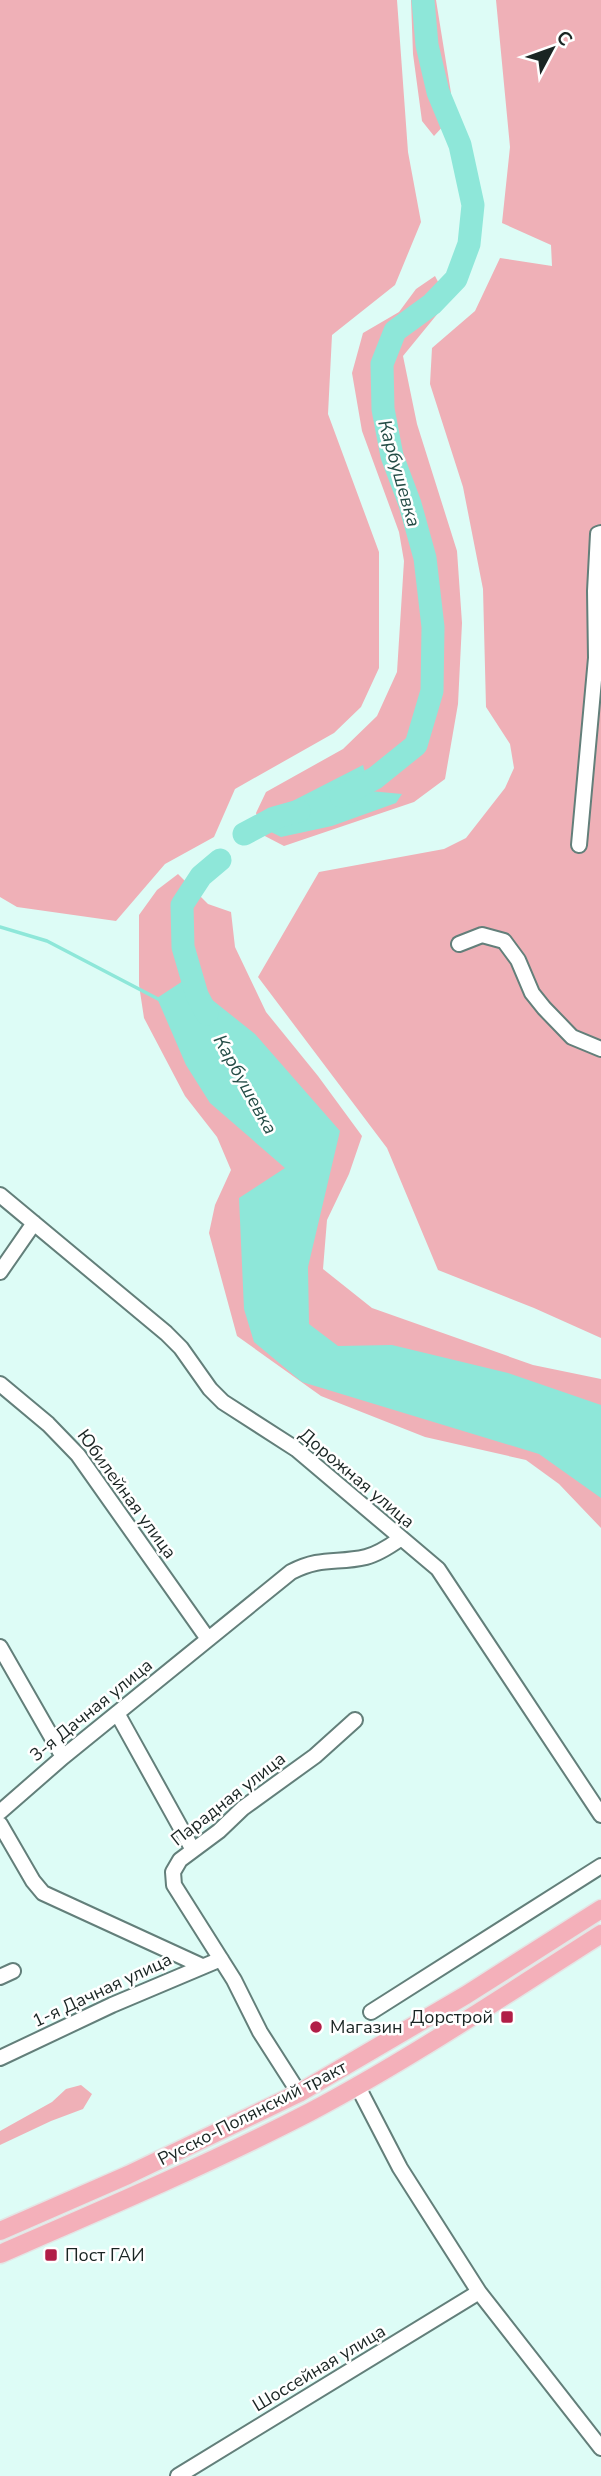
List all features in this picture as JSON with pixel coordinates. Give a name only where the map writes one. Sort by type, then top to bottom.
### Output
[{"type":"main road","name":"Русско-Полянский тракт","points":[[0,2231],[128,2175],[299,2093],[466,1995],[601,1909]]},
{"type":"main road","name":"Русско-Полянский тракт","points":[[0,2254],[150,2188],[309,2112],[601,1934]]},
{"type":"street","points":[[579,845],[596,658],[595,591],[598,534],[601,533]]},
{"type":"street","points":[[459,944],[482,935],[504,941],[518,960],[532,993],[544,1008],[572,1037],[601,1049]]},
{"type":"street","name":"Дорожная улица","points":[[0,1195],[166,1334],[181,1348],[210,1389],[223,1402],[296,1450],[438,1569],[601,1815]]},
{"type":"street","points":[[0,1272],[34,1223]]},
{"type":"street","name":"Юбилейная улица","points":[[0,1384],[48,1424],[78,1455],[208,1639]]},
{"type":"street","name":"3-я Дачная улица","points":[[0,1812],[63,1757],[291,1572],[306,1564],[323,1560],[367,1557],[400,1539]]},
{"type":"street","points":[[0,1647],[63,1757]]},
{"type":"street","points":[[117,1713],[193,1850]]},
{"type":"street","name":"Парадная улица","points":[[299,2093],[260,2032],[221,1959],[174,1885],[173,1872],[180,1860],[219,1831],[243,1808],[315,1756],[355,1720]]},
{"type":"street","points":[[0,1824],[33,1881],[43,1893],[202,1966]]},
{"type":"street","points":[[371,2012],[601,1866]]},
{"type":"street","name":"1-я Дачная улица","points":[[0,2058],[112,2004],[221,1959]]},
{"type":"street","points":[[357,2085],[400,2168],[479,2292],[601,2448]]},
{"type":"street","name":"Шоссейная улица","points":[[178,2476],[479,2292]]},
{"type":"shaded area","points":[[0,0],[397,0],[408,152],[421,222],[395,285],[332,335],[328,414],[379,552],[379,668],[361,707],[334,733],[235,789],[214,837],[165,864],[116,921],[17,907],[0,897]]},
{"type":"shaded area","points":[[411,0],[436,0],[451,93],[446,123],[434,136],[422,121],[413,54]]},
{"type":"shaded area","points":[[496,0],[601,0],[601,1338],[438,1270],[387,1148],[258,977],[319,872],[444,849],[466,838],[505,788],[514,768],[510,744],[486,707],[483,589],[463,487],[430,384],[432,348],[475,311],[500,258],[552,266],[551,245],[502,223],[510,147]]},
{"type":"shaded area","points":[[435,276],[448,301],[403,356],[417,424],[457,551],[462,623],[458,704],[445,779],[414,802],[284,846],[261,834],[256,813],[266,792],[343,749],[377,716],[397,672],[404,561],[399,532],[362,431],[352,373],[363,333],[399,312],[416,289]]},
{"type":"shaded area","points":[[178,874],[208,904],[231,912],[235,947],[266,1012],[362,1136],[349,1174],[327,1220],[323,1269],[372,1308],[533,1365],[601,1379],[601,1528],[559,1484],[526,1460],[425,1437],[321,1396],[237,1336],[209,1233],[215,1205],[231,1170],[217,1137],[185,1096],[144,1018],[139,985],[139,915],[157,890]]},
{"type":"shaded area","points":[[81,2085],[92,2094],[83,2109],[0,2145],[0,2131],[52,2102],[66,2089]]},
{"type":"water","points":[[363,765],[370,791],[402,794],[396,803],[332,826],[281,837],[265,829],[273,811]]},
{"type":"water","points":[[186,979],[255,1034],[340,1131],[308,1267],[309,1324],[338,1346],[392,1345],[508,1373],[601,1405],[601,1498],[539,1454],[302,1382],[254,1342],[244,1309],[239,1198],[285,1168],[210,1103],[186,1065],[157,998]]},
{"type":"waterway","name":"Карбушевка","points":[[341,796],[375,778],[416,745],[432,691],[433,627],[425,558],[410,504],[392,456],[383,409],[382,364],[395,331],[432,304],[456,279],[469,244],[473,205],[460,145],[438,92],[427,45],[423,0]]},
{"type":"waterway","name":"Карбушевка","points":[[244,834],[274,818],[299,811]]},
{"type":"waterway","name":"Карбушевка","points":[[207,1014],[197,995],[183,947],[182,905],[201,876],[220,860]]},
{"type":"waterway","points":[[0,927],[47,941],[160,1000]]},
{"type":"place","name":"Дорстрой","points":[[507,2017]]},
{"type":"place","name":"Магазин","points":[[316,2027]]},
{"type":"place","name":"Пост ГАИ","points":[[51,2255]]}]
